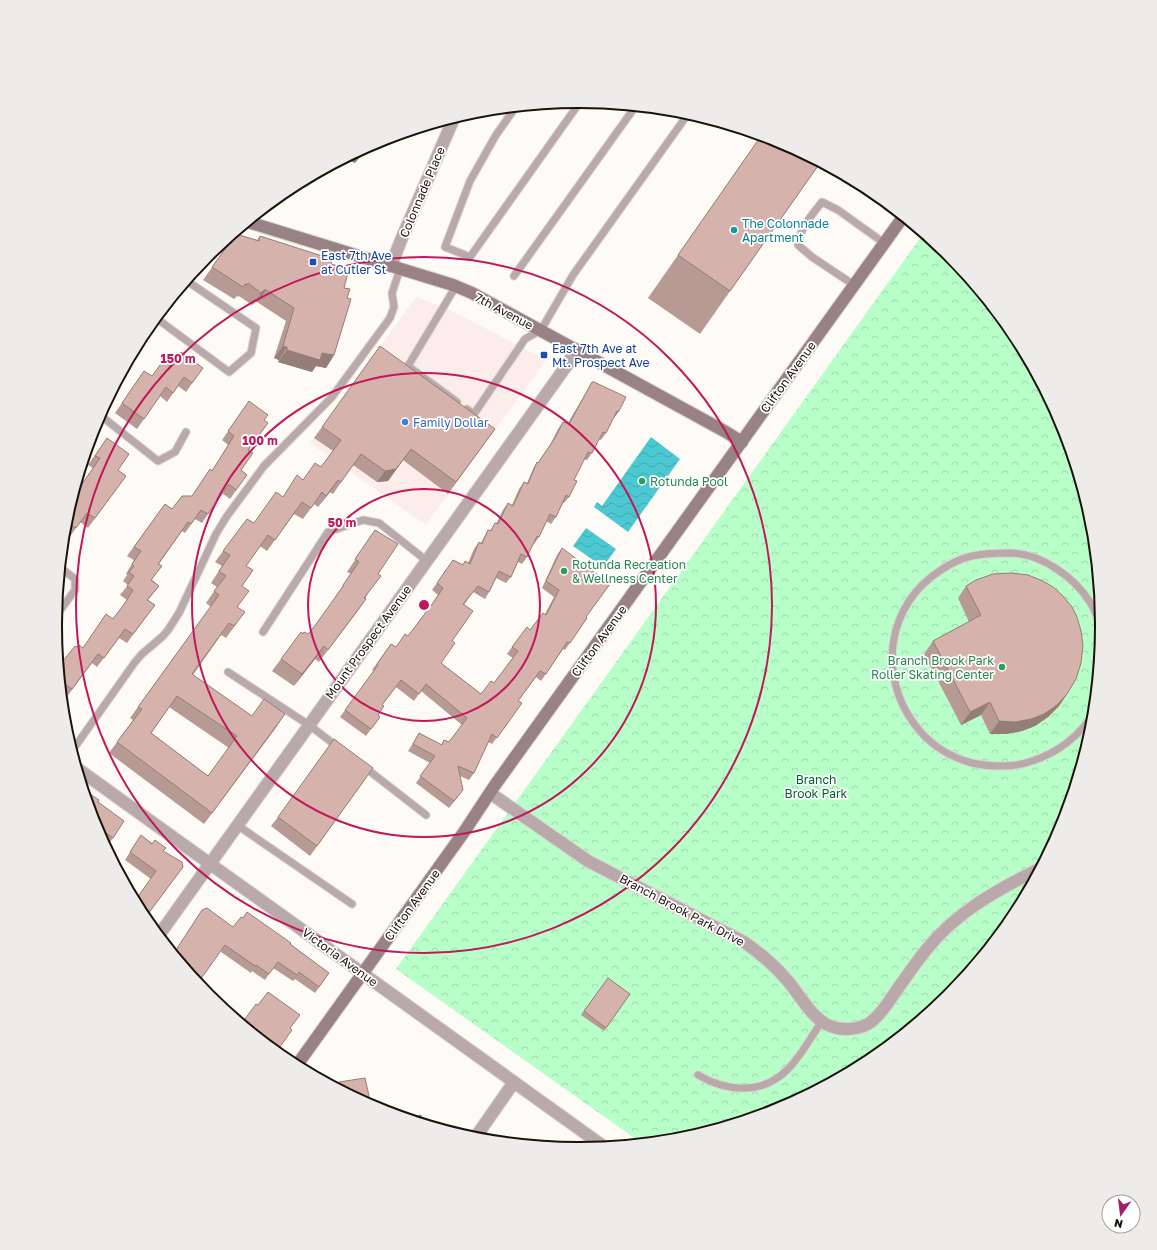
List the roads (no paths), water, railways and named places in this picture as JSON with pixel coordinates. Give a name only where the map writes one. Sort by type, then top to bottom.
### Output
[{"type":"main road","name":"Clifton Avenue","points":[[301,1060],[900,221]]},
{"type":"main road","name":"7th Avenue","points":[[254,224],[456,286],[472,293],[576,349],[742,442]]},
{"type":"street","name":"Colonnade Place","points":[[396,268],[401,240],[451,125]]},
{"type":"street","name":"Mount Prospect Avenue","points":[[162,930],[567,365],[576,349]]},
{"type":"street","name":"Victoria Avenue","points":[[84,773],[596,1141]]},
{"type":"street","name":"Branch Brook Park Drive","points":[[490,793],[588,861],[744,942],[762,955],[778,971],[815,1016],[830,1026],[844,1029],[858,1028],[870,1023],[882,1012],[927,949],[945,930],[989,895],[1031,873]]},
{"type":"street","points":[[479,1132],[514,1082]]},
{"type":"lane","points":[[512,113],[496,135],[470,181],[444,247],[470,257],[576,108]]},
{"type":"lane","points":[[514,276],[632,112]]},
{"type":"lane","points":[[456,286],[408,366],[474,414],[525,339],[541,330],[573,275],[684,119]]},
{"type":"lane","points":[[854,285],[812,257],[798,245],[799,234],[810,216],[822,202],[838,210],[884,243]]},
{"type":"lane","points":[[77,745],[135,662],[168,630],[178,613],[216,534],[227,516],[264,466],[328,402],[390,318],[394,307],[392,293],[396,268]]},
{"type":"lane","points":[[161,322],[229,372],[251,353],[256,328],[191,283]]},
{"type":"lane","points":[[105,419],[158,461],[175,452],[186,432]]},
{"type":"lane","points":[[263,632],[328,532],[363,520],[379,523],[427,561]]},
{"type":"lane","points":[[1086,723],[1079,732],[1063,746],[1044,757],[1025,764],[984,766],[965,761],[948,754],[932,743],[908,716],[899,700],[894,681],[892,662],[893,644],[897,625],[906,606],[917,590],[932,575],[949,565],[970,556],[992,552],[1014,553],[1036,559],[1057,569],[1074,583],[1094,605]]},
{"type":"lane","points":[[63,607],[75,590],[75,578],[65,571]]},
{"type":"lane","points":[[228,672],[309,725],[426,815]]},
{"type":"lane","points":[[237,825],[352,904]]},
{"type":"lane","points":[[698,1074],[713,1082],[730,1088],[749,1088],[765,1085],[778,1078],[788,1069],[822,1022]]},
{"type":"water","name":"Rotunda Pool","points":[[651,437],[680,459],[628,532],[594,507],[597,502],[602,506]]},
{"type":"water","points":[[586,528],[616,549],[603,567],[573,546]]},
{"type":"place","name":"The Colonnade Apartment","points":[[734,230]]},
{"type":"place","name":"East 7th Ave at Cutler St","points":[[313,262]]},
{"type":"place","name":"East 7th Ave at Mt. Prospect Ave","points":[[544,355]]},
{"type":"place","name":"Family Dollar","points":[[405,422]]},
{"type":"place","name":"Rotunda Pool","points":[[642,481]]},
{"type":"place","name":"Rotunda Recreation & Wellness Center","points":[[564,571]]},
{"type":"place","name":"Branch Brook Park Roller Skating Center","points":[[1002,667]]},
{"type":"park label","name":"Branch Brook Park","points":[[816,786]]}]
